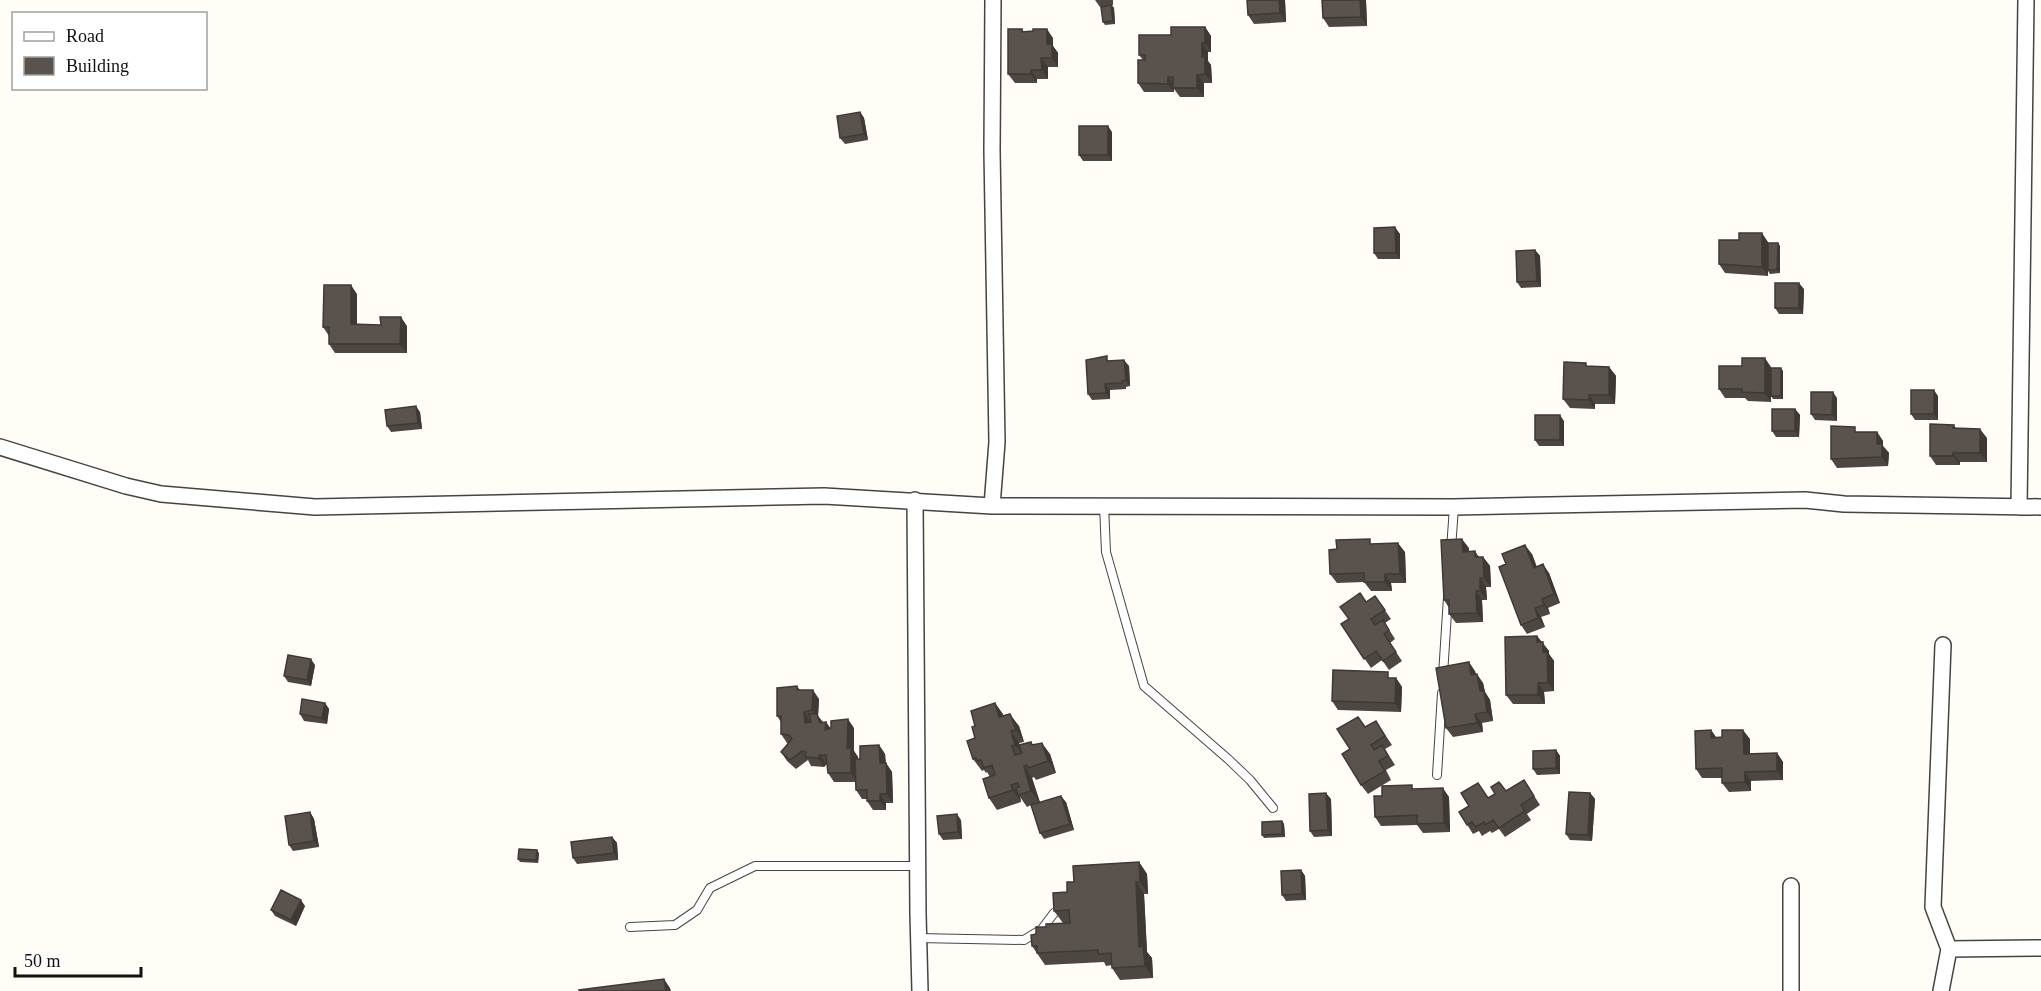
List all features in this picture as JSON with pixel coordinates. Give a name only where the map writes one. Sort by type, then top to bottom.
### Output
[{"type":"street","points":[[992,506],[997,442],[992,151],[993,0]]},
{"type":"street","points":[[2019,507],[2026,0]]},
{"type":"street","points":[[0,447],[104,480],[161,494],[315,507],[824,496],[992,506],[1454,507],[1805,500],[1844,504],[2041,507]]},
{"type":"street","points":[[915,500],[920,991]]},
{"type":"street","points":[[1941,991],[1949,949],[1933,907],[1943,645]]},
{"type":"street","points":[[1791,886],[1791,991]]},
{"type":"street","points":[[1949,949],[2041,948]]},
{"type":"lane","points":[[1104,505],[1106,552],[1144,686],[1250,780],[1273,808]]},
{"type":"lane","points":[[1451,554],[1454,507]]},
{"type":"lane","points":[[1437,775],[1449,589]]},
{"type":"lane","points":[[630,927],[675,925],[697,910],[710,888],[755,866],[917,866]]},
{"type":"lane","points":[[918,938],[1024,940],[1041,929],[1054,913]]},
{"type":"building","points":[[1247,0],[1279,0],[1280,13],[1248,15]]},
{"type":"building","points":[[1322,0],[1360,0],[1361,17],[1323,18]]},
{"type":"building","points":[[1111,5],[1113,21],[1103,22],[1101,7]]},
{"type":"building","points":[[1171,27],[1205,27],[1202,57],[1205,56],[1205,74],[1197,75],[1197,88],[1173,88],[1173,77],[1168,77],[1168,84],[1138,83],[1138,60],[1145,60],[1145,55],[1139,55],[1139,35],[1171,35]]},
{"type":"building","points":[[1008,29],[1022,29],[1022,32],[1047,29],[1047,44],[1052,44],[1052,58],[1041,58],[1042,70],[1031,70],[1031,74],[1008,74]]},
{"type":"building","points":[[860,112],[864,134],[840,138],[837,116]]},
{"type":"building","points":[[1079,126],[1108,126],[1108,155],[1079,155]]},
{"type":"building","points":[[1395,227],[1396,253],[1374,253],[1374,228]]},
{"type":"building","points":[[1739,233],[1762,233],[1762,267],[1719,264],[1719,240],[1739,240]]},
{"type":"building","points":[[1768,243],[1778,243],[1777,270],[1768,270]]},
{"type":"building","points":[[1535,250],[1537,281],[1517,282],[1516,251]]},
{"type":"building","points":[[1775,283],[1799,283],[1799,308],[1775,308]]},
{"type":"building","points":[[324,285],[351,285],[351,324],[381,325],[380,317],[401,317],[400,344],[329,344],[329,327],[323,327]]},
{"type":"building","points":[[1107,356],[1107,361],[1124,360],[1126,380],[1122,383],[1105,384],[1106,393],[1088,394],[1086,360]]},
{"type":"building","points":[[1742,358],[1765,358],[1765,393],[1741,392],[1742,389],[1719,389],[1719,366],[1742,366]]},
{"type":"building","points":[[1564,362],[1609,367],[1609,395],[1589,395],[1589,400],[1563,399]]},
{"type":"building","points":[[1771,368],[1781,368],[1781,396],[1771,396]]},
{"type":"building","points":[[1911,390],[1934,390],[1934,414],[1911,414]]},
{"type":"building","points":[[1811,392],[1833,392],[1832,415],[1811,414]]},
{"type":"building","points":[[416,406],[418,423],[387,426],[385,410]]},
{"type":"building","points":[[1772,409],[1795,409],[1795,431],[1772,431]]},
{"type":"building","points":[[1535,415],[1560,415],[1560,440],[1535,440]]},
{"type":"building","points":[[1930,424],[1980,429],[1980,453],[1930,456]]},
{"type":"building","points":[[1831,426],[1855,427],[1855,432],[1877,432],[1877,444],[1882,444],[1882,457],[1831,459]]},
{"type":"building","points":[[1370,539],[1370,544],[1398,543],[1400,574],[1385,574],[1385,582],[1364,582],[1364,573],[1330,574],[1329,550],[1337,549],[1336,540]]},
{"type":"building","points":[[1462,539],[1463,552],[1475,551],[1475,557],[1483,557],[1484,578],[1480,578],[1480,591],[1476,591],[1477,613],[1449,614],[1449,600],[1444,600],[1441,540]]},
{"type":"building","points":[[1525,545],[1534,568],[1543,564],[1554,594],[1542,599],[1544,605],[1535,608],[1538,618],[1521,625],[1499,567],[1506,564],[1502,554]]},
{"type":"building","points":[[1360,593],[1366,602],[1375,596],[1385,610],[1371,619],[1375,625],[1383,620],[1389,630],[1384,634],[1396,652],[1383,661],[1376,651],[1364,659],[1341,624],[1349,619],[1340,607]]},
{"type":"building","points":[[1537,636],[1537,642],[1543,642],[1543,652],[1547,652],[1548,683],[1538,683],[1538,695],[1506,695],[1505,637]]},
{"type":"building","points":[[288,655],[311,659],[307,680],[284,676]]},
{"type":"building","points":[[1469,662],[1471,675],[1477,674],[1480,691],[1484,691],[1487,712],[1475,714],[1477,723],[1446,728],[1436,668]]},
{"type":"building","points":[[1333,670],[1388,672],[1388,678],[1396,678],[1395,703],[1332,701]]},
{"type":"building","points":[[797,686],[797,690],[813,690],[812,710],[804,712],[805,723],[811,722],[809,714],[817,714],[820,723],[826,722],[825,730],[831,728],[831,721],[848,719],[847,748],[851,748],[851,773],[828,773],[826,755],[820,755],[818,758],[805,757],[806,752],[802,751],[790,760],[781,752],[792,739],[789,735],[781,734],[781,716],[777,716],[777,688]]},
{"type":"building","points":[[302,699],[325,703],[322,718],[300,714]]},
{"type":"building","points":[[995,703],[999,717],[1010,714],[1016,730],[1011,731],[1015,755],[1022,753],[1019,745],[1031,742],[1032,745],[1042,743],[1048,761],[1028,768],[1027,765],[1024,766],[1031,791],[1018,795],[1016,788],[1019,787],[1018,783],[1011,785],[1013,790],[989,798],[983,779],[995,775],[992,765],[984,768],[981,760],[973,759],[967,741],[975,738],[971,711]]},
{"type":"building","points":[[1358,717],[1365,727],[1376,721],[1385,736],[1371,745],[1374,750],[1382,745],[1388,756],[1379,761],[1385,771],[1361,785],[1342,754],[1350,749],[1337,729]]},
{"type":"building","points":[[1711,730],[1711,738],[1722,737],[1722,730],[1743,730],[1744,754],[1777,753],[1777,771],[1745,772],[1745,782],[1722,783],[1722,768],[1696,769],[1695,731]]},
{"type":"building","points":[[879,745],[880,763],[886,763],[887,794],[880,794],[880,801],[867,801],[867,790],[856,790],[855,759],[860,759],[860,746]]},
{"type":"building","points":[[1556,750],[1556,768],[1533,769],[1533,751]]},
{"type":"building","points":[[1524,780],[1534,796],[1521,805],[1525,811],[1499,828],[1493,820],[1476,827],[1472,822],[1467,825],[1459,812],[1469,806],[1461,793],[1478,783],[1488,798],[1495,794],[1491,787],[1499,782],[1506,791]]},
{"type":"building","points":[[1412,785],[1412,789],[1443,788],[1444,823],[1417,824],[1417,815],[1375,817],[1374,796],[1382,796],[1382,786]]},
{"type":"building","points":[[1569,792],[1590,793],[1588,835],[1566,834]]},
{"type":"building","points":[[1326,793],[1328,830],[1310,831],[1309,794]]},
{"type":"building","points":[[1061,796],[1070,824],[1040,833],[1031,805]]},
{"type":"building","points":[[310,812],[314,841],[289,845],[285,816]]},
{"type":"building","points":[[957,814],[958,832],[939,834],[937,816]]},
{"type":"building","points":[[1282,821],[1282,834],[1262,835],[1262,822]]},
{"type":"building","points":[[612,837],[614,853],[573,858],[571,842]]},
{"type":"building","points":[[519,849],[537,850],[536,860],[518,859]]},
{"type":"building","points":[[1139,862],[1140,882],[1136,882],[1139,947],[1143,946],[1145,966],[1112,968],[1111,953],[1098,954],[1098,950],[1037,953],[1037,946],[1032,946],[1031,935],[1036,934],[1036,927],[1046,927],[1046,924],[1070,923],[1069,910],[1054,911],[1053,893],[1067,892],[1067,882],[1074,882],[1073,866]]},
{"type":"building","points":[[1301,870],[1302,894],[1282,895],[1281,871]]},
{"type":"building","points":[[281,890],[301,900],[291,920],[271,910]]},
{"type":"building","points":[[664,979],[666,991],[579,991],[579,990]]}]
